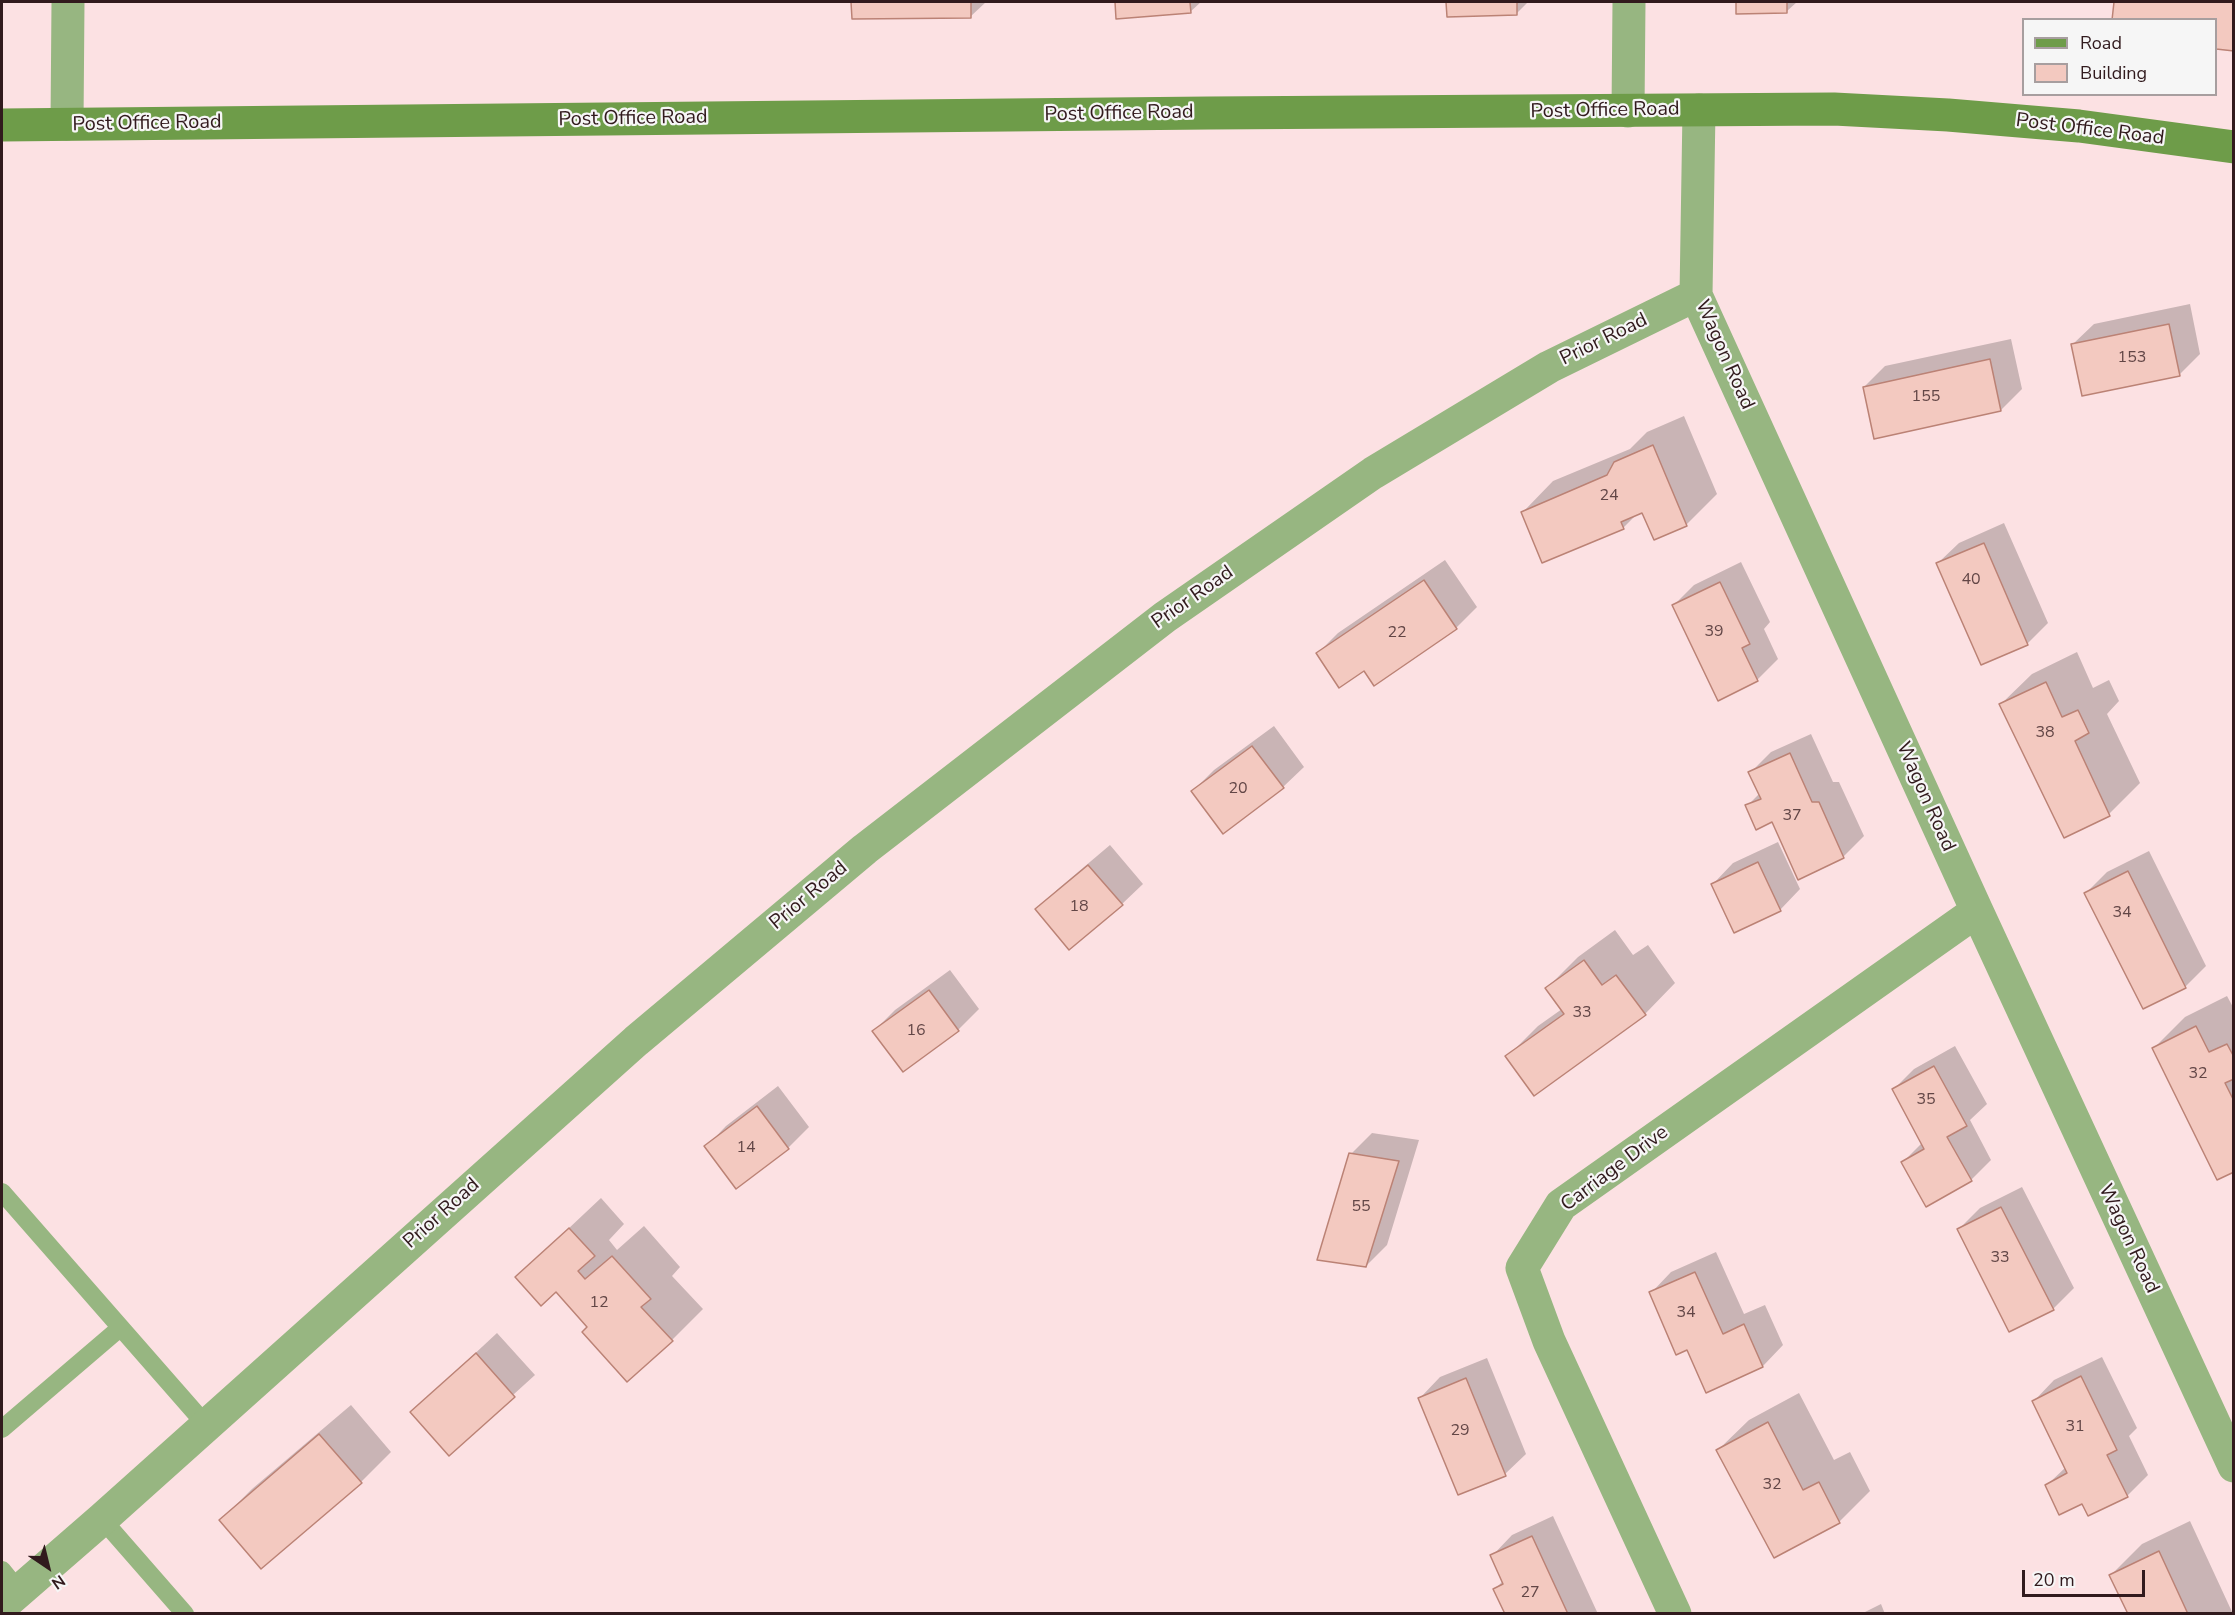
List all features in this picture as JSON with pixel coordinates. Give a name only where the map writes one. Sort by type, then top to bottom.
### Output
[{"type":"street","points":[[66,124],[68,2]]},
{"type":"street","points":[[1628,111],[1629,2]]},
{"type":"street","name":"Wagon Road","points":[[1699,110],[1696,295],[1977,911],[2234,1466]]},
{"type":"street","name":"Post Office Road","points":[[2,125],[1209,113],[1834,110],[1948,115],[2079,126],[2234,147]]},
{"type":"street","name":"Prior Road","points":[[7,1589],[102,1519],[645,1033],[865,849],[1165,617],[1373,473],[1549,367],[1696,295]]},
{"type":"street","name":"Carriage Drive","points":[[1675,1614],[1550,1341],[1522,1268],[1561,1205],[1977,911]]},
{"type":"lane","points":[[2,1192],[206,1425]]},
{"type":"lane","points":[[2,1429],[120,1328]]},
{"type":"lane","points":[[102,1519],[185,1614]]},
{"type":"building","points":[[851,2],[971,2],[971,18],[852,19]]},
{"type":"building","points":[[1115,2],[1190,2],[1191,13],[1116,19]]},
{"type":"building","points":[[1446,2],[1517,2],[1517,15],[1447,17]]},
{"type":"building","points":[[1736,2],[1787,2],[1787,13],[1736,14]]},
{"type":"building","points":[[2114,2],[2234,2],[2234,51],[2217,49],[2217,18],[2112,18]]},
{"type":"building","points":[[2169,324],[2180,376],[2082,396],[2071,344]]},
{"type":"building","points":[[1990,359],[2001,411],[1874,439],[1863,387]]},
{"type":"building","points":[[1653,445],[1687,526],[1654,540],[1642,513],[1621,522],[1624,529],[1542,563],[1521,512],[1607,475],[1614,462]]},
{"type":"building","points":[[1984,543],[2028,645],[1981,665],[1936,563]]},
{"type":"building","points":[[1424,580],[1457,629],[1374,686],[1364,671],[1339,688],[1316,653]]},
{"type":"building","points":[[1720,582],[1750,644],[1742,648],[1758,681],[1718,701],[1672,605]]},
{"type":"building","points":[[2046,682],[2062,717],[2078,710],[2089,733],[2075,741],[2110,816],[2064,838],[1999,704]]},
{"type":"building","points":[[1252,746],[1284,788],[1223,834],[1191,791]]},
{"type":"building","points":[[1790,753],[1812,802],[1819,802],[1844,858],[1798,880],[1772,822],[1756,830],[1745,805],[1761,799],[1748,772]]},
{"type":"building","points":[[1758,862],[1781,911],[1734,933],[1711,884]]},
{"type":"building","points":[[1088,865],[1123,905],[1069,950],[1035,909]]},
{"type":"building","points":[[2128,871],[2186,988],[2143,1009],[2084,893]]},
{"type":"building","points":[[1584,960],[1602,985],[1616,975],[1646,1015],[1534,1096],[1505,1056],[1564,1014],[1545,988]]},
{"type":"building","points":[[929,990],[959,1031],[903,1072],[872,1031]]},
{"type":"building","points":[[2196,1026],[2209,1052],[2227,1044],[2234,1057],[2234,1079],[2225,1083],[2234,1101],[2234,1172],[2217,1180],[2152,1048]]},
{"type":"building","points":[[1934,1066],[1967,1126],[1947,1137],[1972,1181],[1926,1207],[1901,1162],[1924,1149],[1892,1089]]},
{"type":"building","points":[[757,1106],[789,1149],[736,1189],[704,1146]]},
{"type":"building","points":[[1349,1153],[1399,1161],[1366,1267],[1317,1260]]},
{"type":"building","points":[[2001,1207],[2054,1310],[2009,1332],[1957,1229]]},
{"type":"building","points":[[569,1228],[595,1256],[578,1271],[585,1279],[612,1256],[651,1299],[641,1307],[673,1341],[627,1382],[582,1332],[587,1327],[556,1292],[541,1306],[515,1277]]},
{"type":"building","points":[[1695,1272],[1723,1334],[1744,1324],[1763,1367],[1706,1393],[1687,1350],[1676,1355],[1649,1292]]},
{"type":"building","points":[[476,1353],[515,1397],[449,1456],[410,1412]]},
{"type":"building","points":[[2081,1376],[2117,1450],[2107,1455],[2128,1497],[2088,1516],[2082,1504],[2059,1515],[2045,1485],[2067,1473],[2032,1401]]},
{"type":"building","points":[[1466,1378],[1506,1476],[1458,1495],[1418,1398]]},
{"type":"building","points":[[1768,1422],[1803,1490],[1819,1482],[1840,1523],[1774,1558],[1716,1450]]},
{"type":"building","points":[[319,1434],[362,1483],[261,1569],[219,1520]]},
{"type":"building","points":[[1532,1536],[1568,1614],[1505,1614],[1493,1589],[1503,1584],[1490,1555]]},
{"type":"building","points":[[2159,1551],[2188,1614],[2128,1614],[2109,1575]]}]
